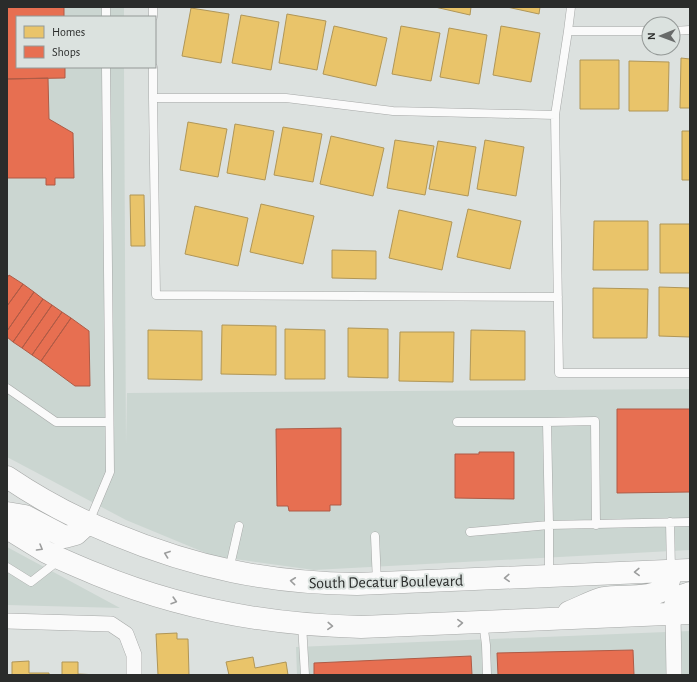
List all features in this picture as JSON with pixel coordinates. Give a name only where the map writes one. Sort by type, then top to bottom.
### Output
[{"type":"main road","name":"South Decatur Boulevard","points":[[7,477],[54,506],[88,523],[135,542],[203,565],[259,577],[325,584],[680,571]]},
{"type":"main road","points":[[7,513],[25,516],[66,537],[76,534],[88,523]]},
{"type":"main road","points":[[7,528],[47,552],[130,588],[184,604],[269,621],[361,627],[682,614],[675,601],[680,596],[690,593]]},
{"type":"main road","points":[[553,619],[604,598],[644,596],[658,593],[665,588],[680,571]]},
{"type":"street","points":[[674,675],[682,614]]},
{"type":"street","points":[[7,621],[111,624],[126,634],[134,655],[134,675]]},
{"type":"lane","points":[[571,7],[555,115],[559,373],[690,374]]},
{"type":"lane","points":[[568,32],[641,31]]},
{"type":"lane","points":[[88,523],[110,472],[108,422],[106,68]]},
{"type":"lane","points":[[153,68],[156,295],[558,297]]},
{"type":"lane","points":[[153,98],[286,98],[393,111],[555,115]]},
{"type":"lane","points":[[7,388],[56,422],[108,422]]},
{"type":"lane","points":[[457,422],[595,421],[596,525]]},
{"type":"lane","points":[[547,422],[549,576]]},
{"type":"lane","points":[[670,522],[680,571]]},
{"type":"lane","points":[[470,532],[549,525],[690,522]]},
{"type":"lane","points":[[229,571],[239,526]]},
{"type":"lane","points":[[375,536],[377,583]]},
{"type":"lane","points":[[7,567],[31,582],[61,558]]},
{"type":"lane","points":[[483,622],[486,645],[487,675]]},
{"type":"lane","points":[[302,624],[305,675]]},
{"type":"shaded area","points":[[7,7],[124,7],[124,16],[16,16],[16,68],[124,68],[126,445],[127,393],[690,389],[690,550],[314,570],[213,556],[126,520],[7,457]]},
{"type":"shaded area","points":[[7,547],[120,608],[7,605]]},
{"type":"shaded area","points":[[690,631],[690,675],[297,675],[296,647]]},
{"type":"building: Homes","points":[[435,7],[471,7],[470,15]]},
{"type":"building: Homes","points":[[507,7],[540,7],[539,14]]},
{"type":"building: Homes","points":[[191,8],[229,14],[221,63],[182,56]]},
{"type":"building: Homes","points":[[287,14],[326,21],[317,70],[279,63]]},
{"type":"building: Homes","points":[[241,15],[279,22],[271,70],[232,63]]},
{"type":"building: Homes","points":[[334,26],[387,38],[376,86],[323,74]]},
{"type":"building: Homes","points":[[401,26],[440,33],[431,81],[392,74]]},
{"type":"building: Homes","points":[[501,26],[540,33],[531,82],[493,75]]},
{"type":"building: Homes","points":[[449,28],[487,35],[479,84],[440,77]]},
{"type":"building: Homes","points":[[681,58],[690,59],[690,108],[680,108]]},
{"type":"building: Homes","points":[[580,60],[619,60],[619,109],[580,109]]},
{"type":"building: Homes","points":[[629,61],[669,62],[668,111],[629,111]]},
{"type":"building: Homes","points":[[188,122],[227,129],[218,177],[180,170]]},
{"type":"building: Homes","points":[[235,124],[274,131],[265,180],[227,173]]},
{"type":"building: Homes","points":[[283,127],[322,134],[313,182],[274,175]]},
{"type":"building: Homes","points":[[682,131],[690,131],[690,180],[682,180]]},
{"type":"building: Homes","points":[[331,136],[384,148],[373,196],[320,184]]},
{"type":"building: Homes","points":[[395,140],[434,146],[425,195],[387,188]]},
{"type":"building: Homes","points":[[485,140],[524,147],[516,196],[477,189]]},
{"type":"building: Homes","points":[[438,141],[476,147],[468,196],[429,189]]},
{"type":"building: Homes","points":[[130,195],[144,195],[145,246],[131,246]]},
{"type":"building: Homes","points":[[261,204],[314,216],[303,264],[250,252]]},
{"type":"building: Homes","points":[[195,206],[248,218],[238,266],[185,254]]},
{"type":"building: Homes","points":[[468,209],[521,221],[510,269],[457,257]]},
{"type":"building: Homes","points":[[399,210],[452,222],[442,270],[389,258]]},
{"type":"building: Homes","points":[[594,221],[648,221],[648,270],[593,270]]},
{"type":"building: Homes","points":[[660,224],[690,224],[690,273],[660,273]]},
{"type":"building: Homes","points":[[332,250],[376,251],[376,279],[332,278]]},
{"type":"building: Homes","points":[[659,287],[690,288],[690,337],[659,336]]},
{"type":"building: Homes","points":[[593,288],[648,289],[647,338],[593,338]]},
{"type":"building: Homes","points":[[222,325],[276,326],[276,375],[221,374]]},
{"type":"building: Homes","points":[[348,328],[388,329],[388,378],[348,377]]},
{"type":"building: Homes","points":[[285,329],[325,330],[325,379],[285,379]]},
{"type":"building: Homes","points":[[148,330],[202,331],[202,380],[148,379]]},
{"type":"building: Homes","points":[[471,330],[525,331],[525,380],[470,380]]},
{"type":"building: Homes","points":[[400,332],[454,332],[453,382],[399,381]]},
{"type":"building: Homes","points":[[177,633],[177,639],[188,639],[189,675],[158,675],[156,634]]},
{"type":"building: Homes","points":[[253,657],[255,668],[286,662],[288,675],[229,675],[226,662]]},
{"type":"building: Homes","points":[[29,661],[29,673],[49,673],[49,675],[12,675],[12,662]]},
{"type":"building: Homes","points":[[62,662],[78,662],[78,674],[99,675],[62,675]]},
{"type":"building: Shops","points":[[7,7],[64,7],[64,16],[16,16],[16,68],[65,68],[65,78],[7,79]]},
{"type":"building: Shops","points":[[48,78],[49,119],[73,133],[74,178],[55,178],[55,185],[46,185],[46,178],[7,178],[7,79]]},
{"type":"building: Shops","points":[[9,275],[23,284],[7,306],[7,278]]},
{"type":"building: Shops","points":[[23,284],[34,292],[7,331],[7,306]]},
{"type":"building: Shops","points":[[34,292],[43,299],[13,342],[7,337],[7,331]]},
{"type":"building: Shops","points":[[43,299],[52,305],[22,348],[13,342]]},
{"type":"building: Shops","points":[[52,305],[62,312],[32,355],[22,348]]},
{"type":"building: Shops","points":[[62,312],[71,318],[41,361],[32,355]]},
{"type":"building: Shops","points":[[71,318],[89,331],[90,386],[75,386],[41,361]]},
{"type":"building: Shops","points":[[617,409],[690,409],[690,492],[617,493]]},
{"type":"building: Shops","points":[[341,428],[341,505],[330,505],[330,511],[289,511],[288,506],[277,506],[276,429]]},
{"type":"building: Shops","points":[[479,452],[514,452],[514,499],[455,498],[455,454],[479,454]]},
{"type":"building: Shops","points":[[633,650],[634,675],[498,675],[497,653]]},
{"type":"building: Shops","points":[[471,656],[472,675],[314,675],[314,663]]}]
